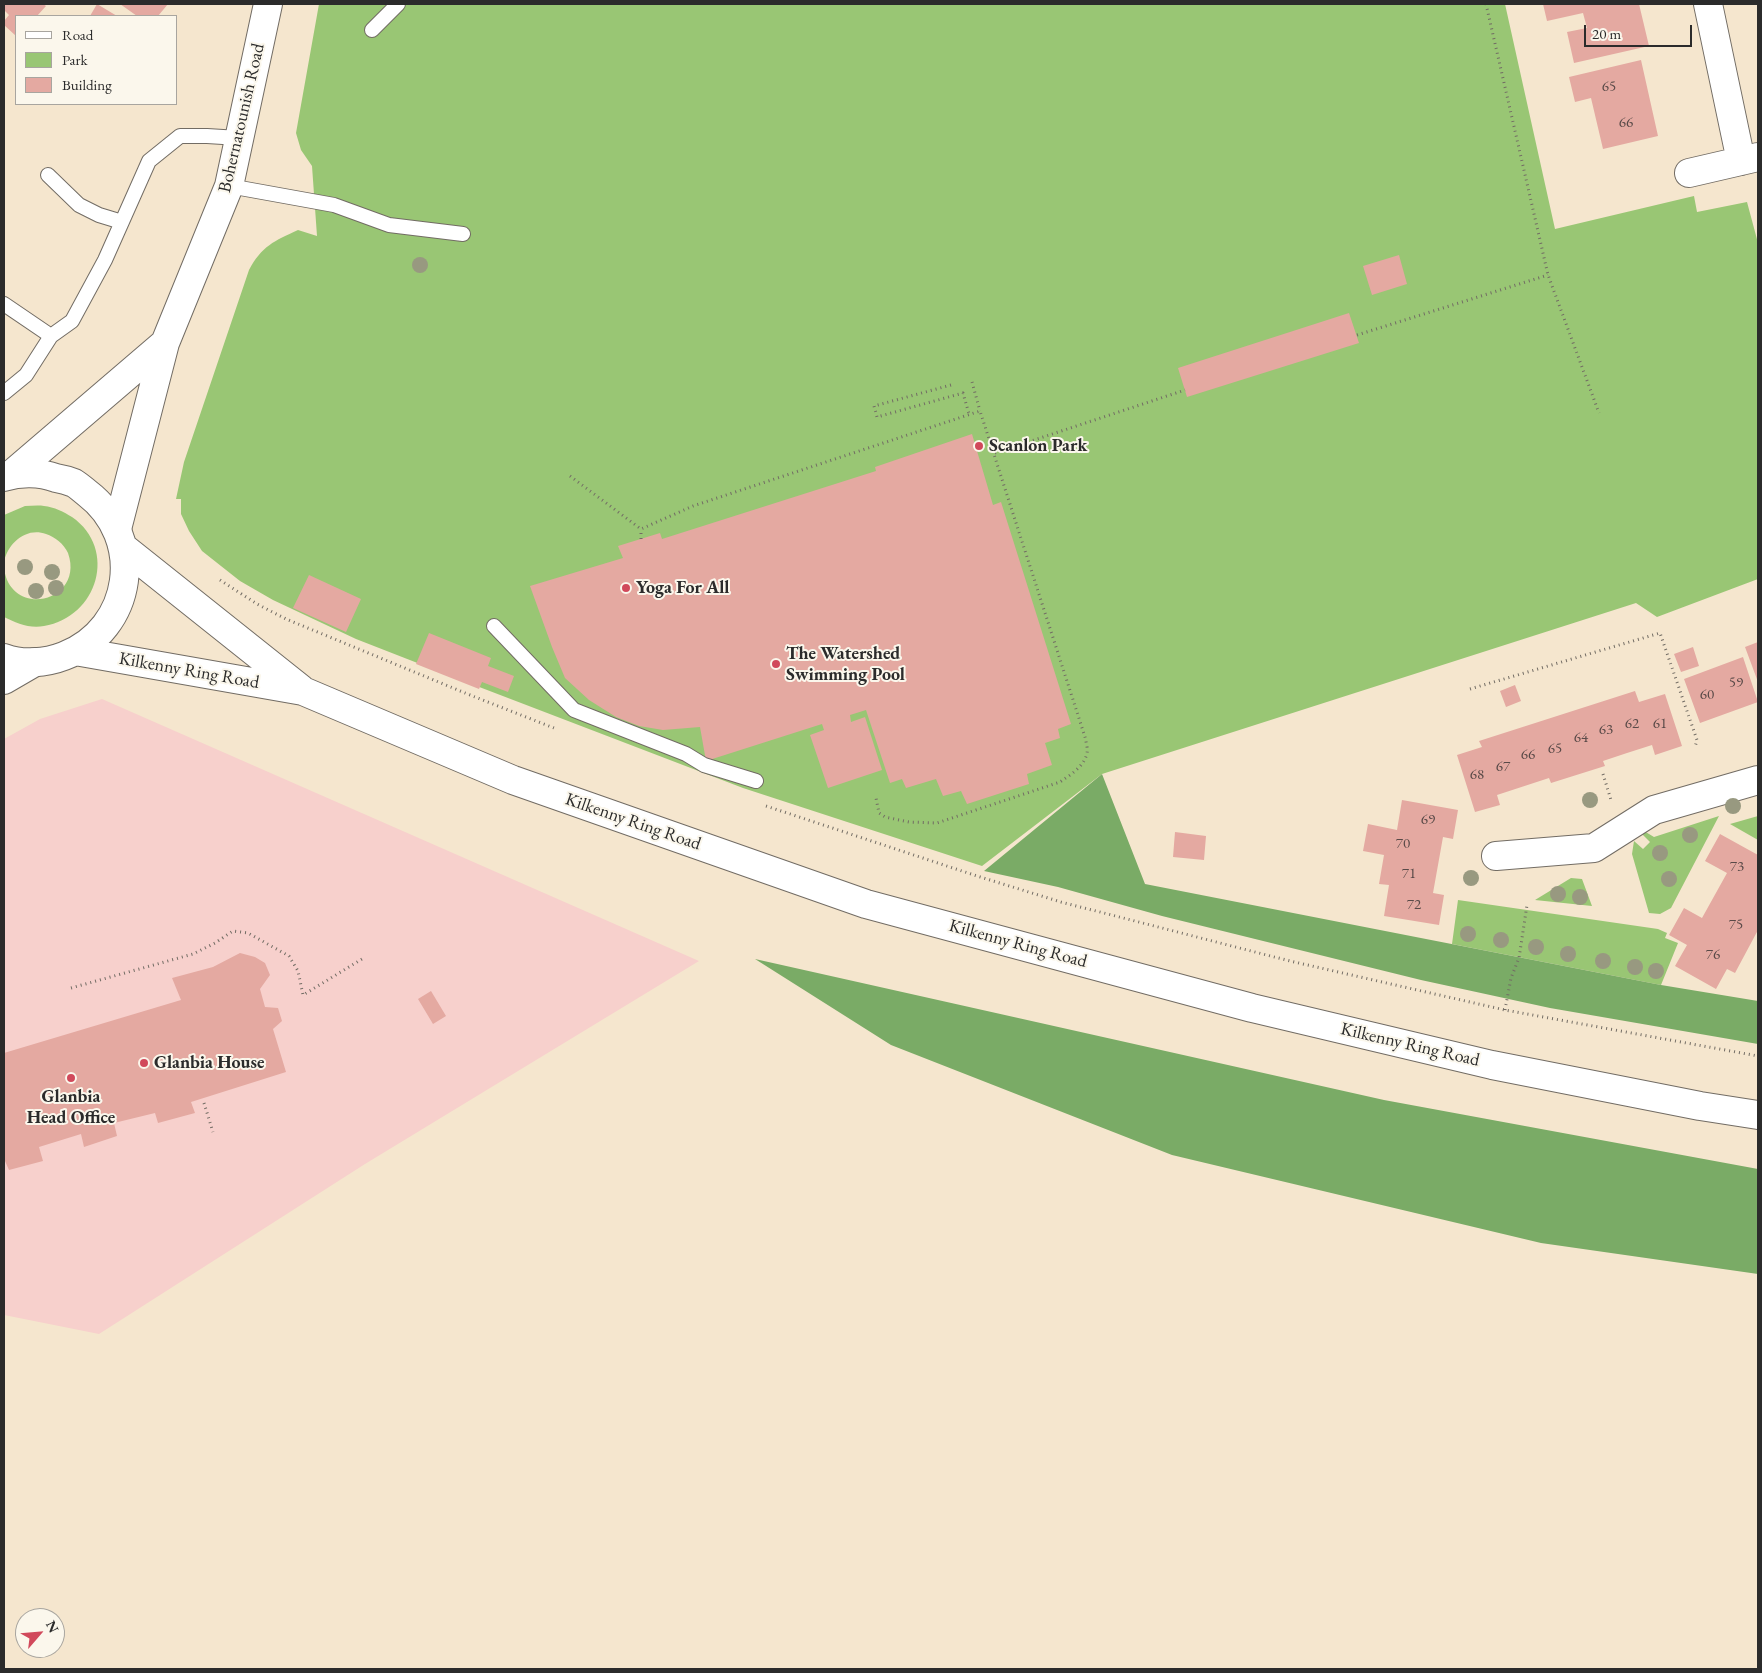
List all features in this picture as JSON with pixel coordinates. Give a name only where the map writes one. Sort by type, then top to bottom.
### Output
[{"type":"main road","name":"Bohernatounish Road","points":[[75,652],[100,633],[116,608],[125,579],[120,539],[165,342],[229,186],[268,4]]},
{"type":"main road","points":[[1689,173],[1749,159],[1708,4]]},
{"type":"main road","name":"Bohernatounish Road","points":[[8,476],[165,342]]},
{"type":"main road","points":[[8,476],[44,474],[74,483],[100,503],[120,539]]},
{"type":"main road","name":"Kilkenny Ring Road","points":[[120,539],[303,690]]},
{"type":"main road","points":[[4,658],[35,662],[56,659],[75,652]]},
{"type":"main road","name":"Kilkenny Ring Road","points":[[75,652],[303,690],[513,780],[866,904],[1252,1008],[1501,1067],[1700,1106],[1758,1115]]},
{"type":"main road","points":[[4,680],[35,662]]},
{"type":"main road","points":[[1496,856],[1594,848],[1654,810],[1758,780]]},
{"type":"lane","points":[[372,30],[398,4]]},
{"type":"lane","points":[[4,393],[26,374],[51,336],[72,321],[105,260],[149,161],[180,136],[239,138]]},
{"type":"lane","points":[[48,175],[78,205],[99,215],[122,222]]},
{"type":"lane","points":[[229,186],[334,205],[389,225],[463,234]]},
{"type":"lane","points":[[4,304],[51,336]]},
{"type":"lane","points":[[494,626],[574,710],[686,754],[704,765],[756,781]]},
{"type":"path","points":[[1486,4],[1548,275],[1599,413]]},
{"type":"path","points":[[1357,335],[1548,275]]},
{"type":"path","points":[[876,798],[879,813],[885,817],[909,822],[937,823],[1060,782],[1082,764],[1087,753],[1085,737],[972,382]]},
{"type":"path","points":[[951,385],[874,406],[877,418],[963,393],[969,414]]},
{"type":"path","points":[[995,454],[1185,390]]},
{"type":"path","points":[[641,529],[693,506],[980,411]]},
{"type":"path","points":[[570,476],[641,529]]},
{"type":"path","points":[[641,529],[641,539]]},
{"type":"path","points":[[216,577],[257,604],[286,619],[563,731]]},
{"type":"path","points":[[1470,689],[1660,633],[1697,740],[1695,747]]},
{"type":"path","points":[[1603,774],[1613,807]]},
{"type":"path","points":[[758,803],[1061,902],[1290,961],[1505,1010],[1758,1056]]},
{"type":"path","points":[[1505,1010],[1511,978],[1518,958],[1527,905]]},
{"type":"path","points":[[71,988],[193,954],[233,931],[248,933],[289,956],[298,971],[303,995],[362,960]]},
{"type":"path","points":[[204,1103],[213,1132]]},
{"type":"shaded area","name":"Glanbia House","points":[[102,699],[699,961],[365,1164],[99,1334],[4,1315],[4,739],[40,719]]},
{"type":"green space","name":"Scanlon Park","points":[[319,4],[1505,4],[1555,229],[1694,196],[1697,212],[1747,202],[1758,243],[1758,579],[1657,617],[1636,603],[1102,774],[982,866],[743,788],[356,639],[273,600],[240,581],[202,551],[181,514],[181,499],[176,499],[184,462],[249,270],[259,255],[269,245],[298,230],[317,236],[312,166],[301,150],[296,133]]},
{"type":"green space","points":[[25,506],[48,507],[72,517],[86,531],[95,546],[98,563],[96,580],[89,596],[78,610],[63,620],[39,627],[23,625],[4,617],[4,569],[10,585],[20,595],[32,599],[45,598],[57,593],[66,583],[70,570],[68,553],[64,547],[53,537],[39,532],[19,538],[9,549],[4,562],[4,515]]},
{"type":"green space","points":[[1102,774],[1145,884],[1661,985],[1758,1001],[1758,1044],[1550,1008],[1421,980],[1162,916],[1058,887],[984,871]]},
{"type":"green space","points":[[1719,816],[1671,908],[1660,914],[1649,913],[1632,854],[1634,841],[1643,849],[1650,842],[1642,834],[1644,831],[1654,837]]},
{"type":"green space","points":[[1758,816],[1758,840],[1730,824]]},
{"type":"green space","points":[[1571,878],[1582,879],[1592,906],[1535,900]]},
{"type":"green space","points":[[1458,900],[1658,929],[1667,933],[1665,938],[1678,943],[1661,985],[1452,944]]},
{"type":"green space","points":[[755,959],[1384,1100],[1758,1169],[1758,1274],[1541,1243],[1172,1155],[891,1045]]},
{"type":"building","points":[[4,4],[43,4],[46,6],[38,15],[15,15],[15,35],[4,25],[4,21],[9,15],[4,10]]},
{"type":"building","points":[[97,4],[115,15],[91,15]]},
{"type":"building","points":[[120,4],[168,4],[159,15],[136,15]]},
{"type":"building","points":[[1543,4],[1639,4],[1649,46],[1574,63],[1567,32],[1587,28],[1583,13],[1547,21]]},
{"type":"building","points":[[1641,60],[1658,136],[1603,149],[1591,98],[1575,102],[1569,77]]},
{"type":"building","points":[[1399,255],[1407,284],[1372,295],[1363,266]]},
{"type":"building","points":[[1349,313],[1359,343],[1187,397],[1178,368]]},
{"type":"building","points":[[972,434],[993,505],[1001,502],[1071,724],[1058,729],[1060,738],[1045,743],[1052,765],[1027,774],[1029,784],[967,804],[961,791],[943,796],[936,779],[906,788],[902,779],[890,783],[866,710],[850,715],[851,722],[865,717],[882,770],[828,788],[810,735],[824,730],[822,724],[706,761],[700,727],[663,730],[639,726],[616,717],[589,700],[565,678],[530,586],[623,558],[618,546],[660,533],[662,539],[876,471],[875,467]]},
{"type":"building","points":[[309,575],[361,599],[346,632],[293,608]]},
{"type":"building","points":[[429,633],[491,658],[488,666],[514,676],[508,692],[482,682],[479,689],[416,664]]},
{"type":"building","points":[[1758,642],[1758,682],[1745,647]]},
{"type":"building","points":[[1693,647],[1699,666],[1681,672],[1674,654]]},
{"type":"building","points":[[1743,657],[1758,702],[1700,723],[1684,679]]},
{"type":"building","points":[[1515,685],[1521,701],[1506,707],[1500,691]]},
{"type":"building","points":[[1635,691],[1639,702],[1665,694],[1682,746],[1655,755],[1652,745],[1603,761],[1605,766],[1551,783],[1549,778],[1497,795],[1500,805],[1475,812],[1457,755],[1482,747],[1479,741]]},
{"type":"building","points":[[1402,800],[1458,810],[1453,839],[1443,837],[1433,893],[1444,895],[1439,925],[1384,916],[1389,885],[1379,884],[1384,855],[1363,851],[1368,824],[1397,830]]},
{"type":"building","points":[[1175,832],[1206,836],[1204,860],[1173,857]]},
{"type":"building","points":[[1720,834],[1758,855],[1758,930],[1735,973],[1727,969],[1716,989],[1675,966],[1687,945],[1669,935],[1684,908],[1702,918],[1727,873],[1705,861]]},
{"type":"building","name":"Glanbia House","points":[[240,953],[255,957],[265,963],[270,975],[260,989],[265,1007],[278,1008],[282,1021],[273,1029],[286,1072],[191,1102],[195,1113],[158,1123],[155,1113],[114,1123],[117,1136],[84,1147],[81,1134],[39,1147],[43,1161],[9,1170],[4,1161],[4,1053],[181,1000],[172,978],[213,967]]},
{"type":"building","points":[[431,991],[446,1016],[433,1024],[418,999]]},
{"type":"place","name":"Scanlon Park","points":[[979,446]]},
{"type":"place","name":"Yoga For All","points":[[626,588]]},
{"type":"place","name":"The Watershed Swimming Pool","points":[[776,664]]},
{"type":"place","name":"Glanbia House","points":[[144,1063]]},
{"type":"place","name":"Glanbia Head Office","points":[[71,1078]]}]
